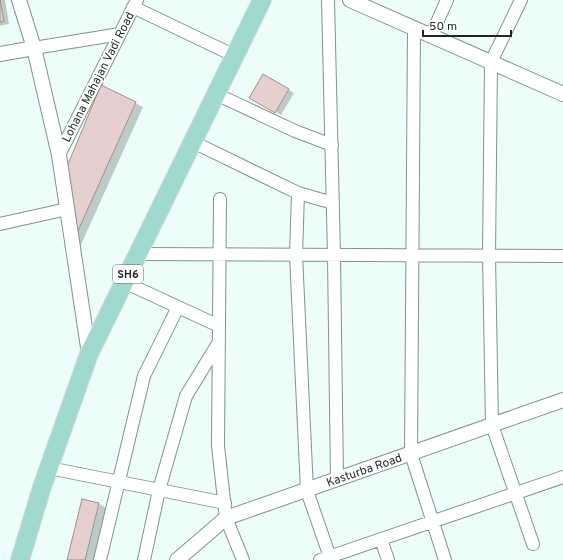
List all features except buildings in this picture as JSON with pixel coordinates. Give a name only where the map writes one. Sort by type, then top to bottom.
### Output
[{"type":"main road","name":"SH6","points":[[20,560],[49,468],[89,354],[262,0]]},
{"type":"street","points":[[19,0],[34,48],[59,155],[89,354]]},
{"type":"street","points":[[328,0],[332,145],[337,480]]},
{"type":"street","points":[[350,0],[563,94]]},
{"type":"street","points":[[431,36],[447,0]]},
{"type":"street","points":[[521,0],[491,62],[489,256],[492,425],[533,544]]},
{"type":"street","points":[[135,4],[235,56]]},
{"type":"street","name":"Lohana Mahajan Vadi Road","points":[[59,155],[135,4]]},
{"type":"street","points":[[414,28],[410,454],[445,560]]},
{"type":"street","points":[[0,54],[120,34]]},
{"type":"street","points":[[216,94],[295,131],[332,145]]},
{"type":"street","points":[[193,142],[298,193],[333,203]]},
{"type":"street","points":[[298,193],[296,255],[307,491],[327,559],[563,477]]},
{"type":"street","points":[[220,199],[218,446],[226,518],[243,560]]},
{"type":"street","points":[[0,224],[67,209]]},
{"type":"street","points":[[138,254],[563,256]]},
{"type":"street","points":[[124,282],[219,326]]},
{"type":"street","points":[[100,560],[144,376],[178,307]]},
{"type":"street","points":[[144,560],[159,490],[186,396],[219,341]]},
{"type":"street","name":"Kasturba Road","points":[[177,560],[226,518],[307,491],[563,400]]},
{"type":"street","points":[[49,468],[225,503]]},
{"type":"street","points":[[381,539],[388,560]]}]
